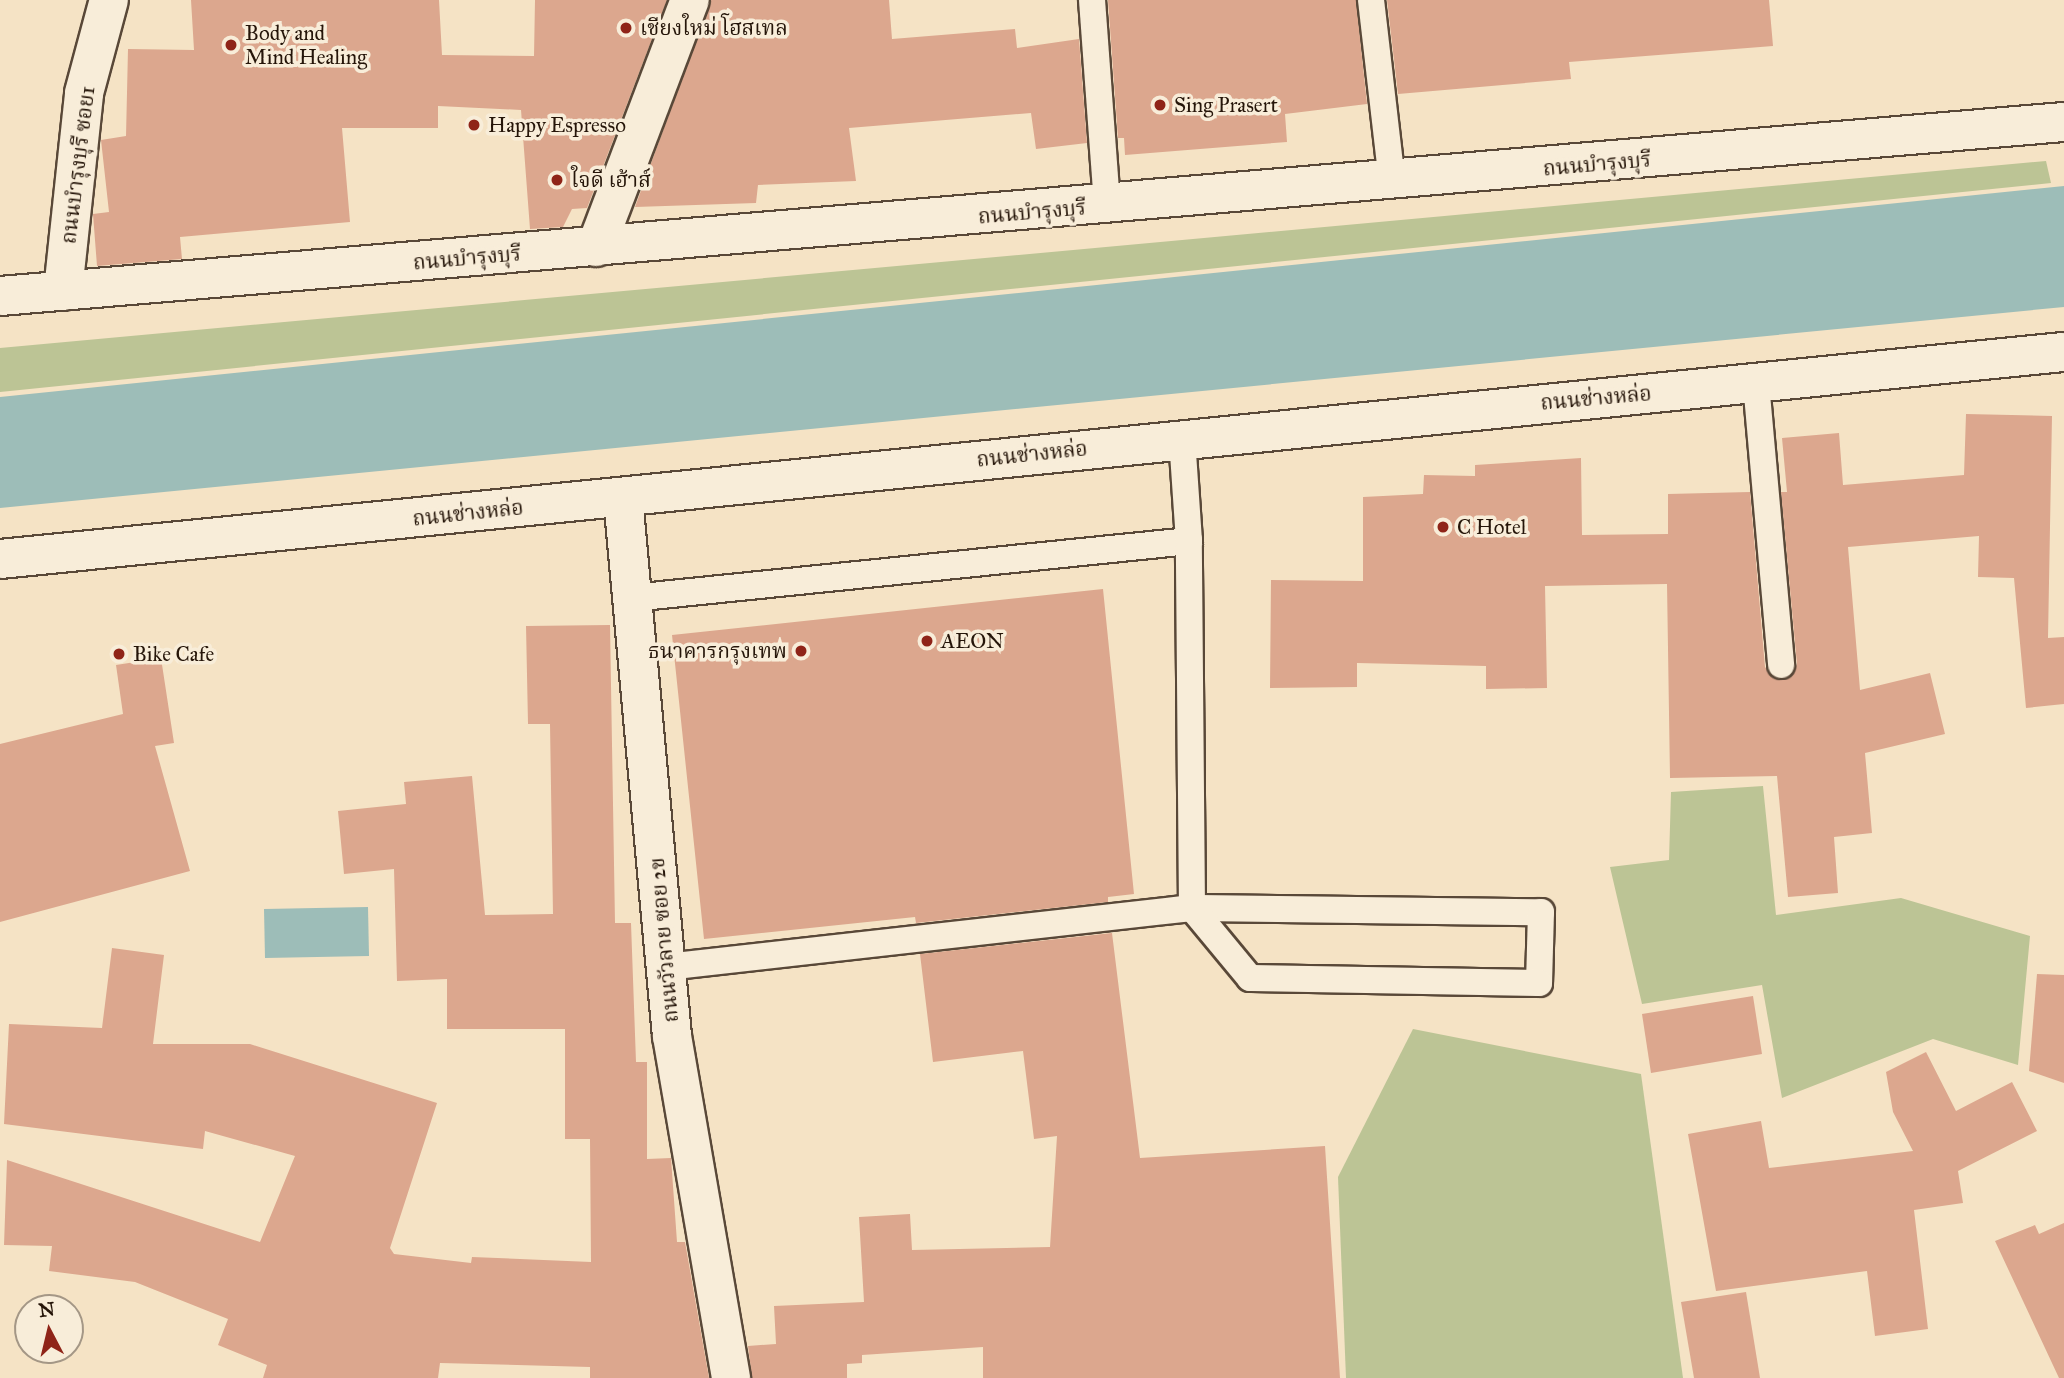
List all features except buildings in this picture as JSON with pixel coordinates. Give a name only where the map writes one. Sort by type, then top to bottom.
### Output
[{"type":"main road","name":"ถนนบำรุงบุรี ซอย1","points":[[63,291],[84,93],[109,0]]},
{"type":"main road","points":[[596,247],[690,0]]},
{"type":"main road","name":"ถนนบำรุงบุรี","points":[[0,296],[2057,128]]},
{"type":"main road","name":"ถนนช่างหล่อ","points":[[0,559],[623,498],[1182,438],[2064,352]]},
{"type":"main road","name":"ถนนวัวลาย ซอย 2ข","points":[[623,498],[672,1036],[732,1378]]},
{"type":"lane","points":[[1093,0],[1107,206]]},
{"type":"lane","points":[[1371,0],[1392,182]]},
{"type":"lane","points":[[1756,383],[1781,665]]},
{"type":"lane","points":[[666,967],[1192,908],[1541,912],[1539,983],[1250,978],[1192,908],[1189,541],[1182,438]]},
{"type":"lane","points":[[632,598],[1189,541]]},
{"type":"green space","points":[[2046,161],[2051,183],[0,392],[0,348]]},
{"type":"green space","points":[[1763,786],[1776,915],[1901,898],[2030,936],[2018,1065],[1933,1039],[1782,1098],[1762,985],[1642,1004],[1610,867],[1669,860],[1671,792]]},
{"type":"green space","points":[[1413,1029],[1641,1074],[1683,1378],[1346,1378],[1338,1177]]},
{"type":"water","points":[[2064,186],[2064,307],[0,508],[0,397]]},
{"type":"water","points":[[368,907],[369,956],[265,958],[264,909]]},
{"type":"place","name":"เชียงใหม่ โฮสเทล","points":[[626,28]]},
{"type":"place","name":"Body and Mind Healing","points":[[231,45]]},
{"type":"place","name":"Sing Prasert","points":[[1160,105]]},
{"type":"place","name":"Happy Espresso","points":[[474,125]]},
{"type":"place","name":"ใจดี เฮ้าส์","points":[[557,180]]},
{"type":"place","name":"C Hotel","points":[[1443,527]]},
{"type":"place","name":"AEON","points":[[927,641]]},
{"type":"place","name":"ธนาคารกรุงเทพ","points":[[801,651]]},
{"type":"place","name":"Bike Cafe","points":[[119,654]]}]
